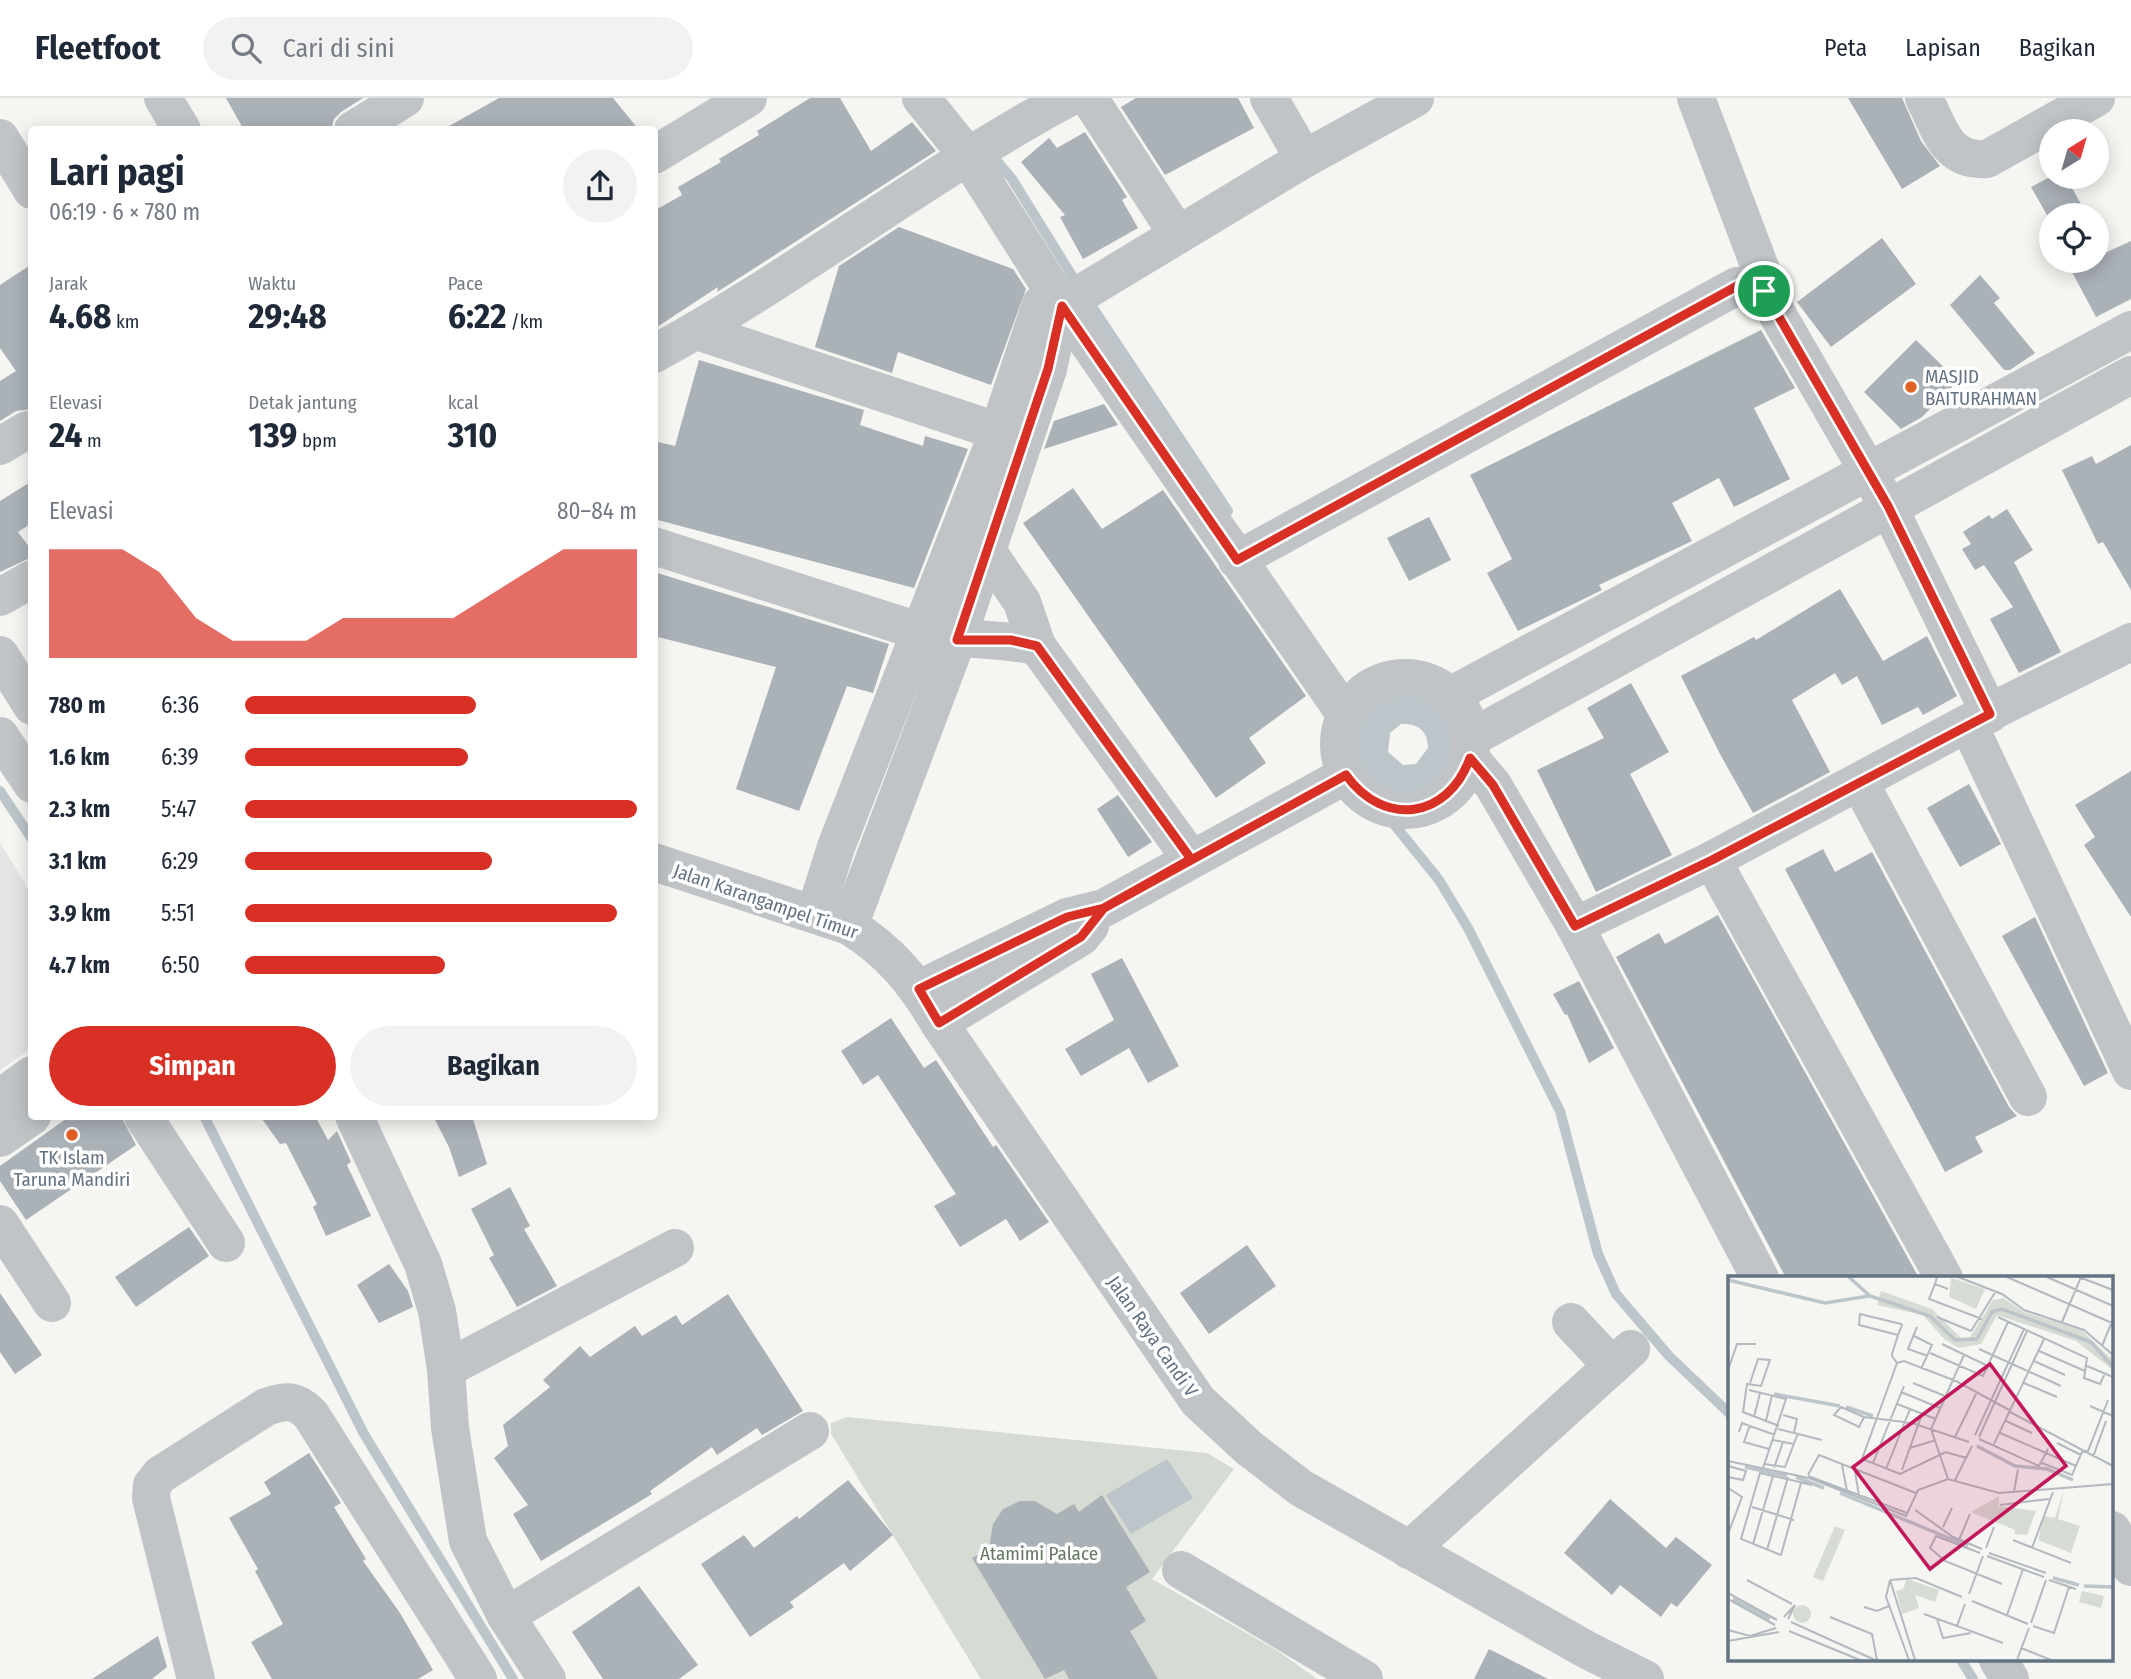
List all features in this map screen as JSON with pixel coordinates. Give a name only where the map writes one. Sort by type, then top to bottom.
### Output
[{"type":"street","points":[[163,98],[180,126]]},
{"type":"street","points":[[360,126],[405,98]]},
{"type":"street","points":[[658,153],[748,98]]},
{"type":"street","points":[[921,98],[978,148],[1066,295],[1237,560],[1345,714]]},
{"type":"street","points":[[658,352],[697,331],[860,230],[978,148],[1068,98]]},
{"type":"street","points":[[1089,98],[1178,235]]},
{"type":"street","points":[[1269,98],[1304,159]]},
{"type":"street","points":[[939,636],[1066,295],[1178,235],[1304,159],[1415,98]]},
{"type":"street","points":[[1696,98],[1761,270],[1764,291],[1888,506],[2131,1070]]},
{"type":"street","points":[[1924,98],[1950,147],[1957,155],[1971,160],[1987,159],[2096,98]]},
{"type":"street","points":[[0,138],[28,184]]},
{"type":"street","points":[[1237,560],[1737,286],[1751,285],[1764,291]]},
{"type":"street","points":[[1450,696],[1866,470],[2131,330]]},
{"type":"street","points":[[697,331],[1012,435]]},
{"type":"street","points":[[1759,1276],[1575,926],[1470,748],[1464,715],[1450,696],[1423,680],[1393,679],[1365,691],[1345,714],[1339,734],[1339,755],[1346,775],[1357,789],[1387,808],[1423,807],[1439,801],[1453,789],[1464,774],[1470,748],[1641,645],[1888,506],[2131,375]]},
{"type":"street","points":[[846,928],[836,847],[985,548],[1012,435]]},
{"type":"street","points":[[658,547],[939,636],[1011,640],[1037,646]]},
{"type":"street","points":[[985,548],[1022,602],[1037,646],[1191,859]]},
{"type":"street","points":[[0,597],[28,581]]},
{"type":"street","points":[[1621,605],[1641,645]]},
{"type":"street","points":[[1575,926],[1712,860],[2131,642]]},
{"type":"street","points":[[0,655],[28,700]]},
{"type":"street","points":[[0,736],[28,778]]},
{"type":"street","points":[[919,989],[1067,917],[1104,908],[1346,775]]},
{"type":"street","points":[[1860,783],[2028,1097]]},
{"type":"street","points":[[1712,860],[1943,1276]]},
{"type":"street","name":"Jalan Karangampel Timur","points":[[658,863],[846,928]]},
{"type":"street","points":[[939,1023],[1081,937],[1104,908]]},
{"type":"street","name":"Jalan Raya Candi V","points":[[846,928],[919,989],[939,1023],[1198,1401],[1249,1448],[1301,1488],[1587,1650],[1645,1679]]},
{"type":"street","points":[[0,1098],[28,1078]]},
{"type":"street","points":[[0,1138],[28,1119]]},
{"type":"street","points":[[146,1120],[226,1243]]},
{"type":"street","points":[[356,1120],[423,1264],[437,1311],[446,1369],[450,1428],[468,1541],[506,1616],[547,1679]]},
{"type":"street","points":[[0,1224],[52,1303]]},
{"type":"street","points":[[446,1369],[675,1248]]},
{"type":"street","points":[[1409,1550],[1622,1357],[1572,1322]]},
{"type":"street","points":[[196,1679],[151,1498],[152,1485],[160,1475],[266,1407],[286,1401],[300,1403],[311,1415],[478,1679]]},
{"type":"street","points":[[506,1616],[810,1431]]},
{"type":"street","points":[[2114,1534],[2131,1567]]},
{"type":"street","points":[[1181,1570],[1364,1679]]},
{"type":"street","points":[[1999,1662],[2010,1679]]},
{"type":"shaded area","points":[[1405,693],[1428,701],[1446,715],[1455,735],[1453,760],[1449,770],[1433,785],[1424,790],[1400,794],[1380,788],[1366,774],[1357,756],[1356,737],[1363,718],[1379,702]],"holes":[[[1401,724],[1421,729],[1428,748],[1416,764],[1403,765],[1388,752],[1390,733]]]},
{"type":"shaded area","points":[[0,843],[28,888],[28,1051],[0,1070]]},
{"type":"shaded area","points":[[1167,1459],[1193,1498],[1131,1534],[1106,1495]]},
{"type":"green space","name":"Atamimi Palace","points":[[847,1417],[1207,1453],[1234,1469],[1152,1579],[1278,1651],[1317,1679],[981,1679],[831,1434],[831,1423]]},
{"type":"building","points":[[226,98],[363,98],[341,112],[334,119],[332,126],[242,126]]},
{"type":"building","points":[[499,98],[613,98],[636,126],[449,126]]},
{"type":"building","points":[[810,98],[840,98],[871,151],[912,122],[936,151],[717,292],[718,287],[658,326],[658,209],[682,195],[678,187],[721,162],[719,159],[759,135],[757,131]]},
{"type":"building","points":[[1136,98],[1238,98],[1254,128],[1165,175],[1121,107]]},
{"type":"building","points":[[1848,98],[1902,98],[1921,141],[1940,166],[1902,189]]},
{"type":"building","points":[[1085,132],[1127,197],[1122,200],[1138,228],[1083,259],[1060,217],[1065,215],[1021,162],[1049,138],[1057,148]]},
{"type":"building","points":[[2039,183],[2039,189],[2073,189],[2080,203],[2040,203],[2031,187]]},
{"type":"building","points":[[899,227],[1013,269],[1026,289],[991,385],[898,352],[892,373],[815,347],[839,266]]},
{"type":"building","points":[[1882,238],[1916,284],[1831,347],[1797,302]]},
{"type":"building","points":[[2131,241],[2131,299],[2096,317],[2073,273],[2109,273],[2109,251]]},
{"type":"building","points":[[28,267],[28,410],[16,411],[0,421],[0,381],[16,371],[0,348],[0,285]]},
{"type":"building","points":[[1980,275],[2000,298],[1994,303],[2035,353],[2010,370],[2004,370],[1950,305]]},
{"type":"building","points":[[1761,330],[1795,388],[1754,408],[1790,479],[1734,507],[1719,478],[1672,503],[1692,541],[1599,585],[1602,590],[1518,631],[1487,573],[1512,559],[1470,475]]},
{"type":"building","name":"MASJID BAITURAHMAN","points":[[1916,340],[1958,381],[1922,417],[1901,429],[1864,392]]},
{"type":"building","points":[[699,360],[864,410],[860,425],[923,446],[925,436],[968,449],[914,588],[658,520],[658,442],[675,446]]},
{"type":"building","points":[[1104,404],[1118,425],[1044,449],[1054,421]]},
{"type":"building","points":[[2131,445],[2131,590],[2103,542],[2098,544],[2062,470],[2092,456],[2096,464]]},
{"type":"building","points":[[28,484],[28,526],[18,532],[28,546],[28,559],[0,572],[0,501]]},
{"type":"building","points":[[1073,488],[1102,529],[1163,490],[1306,696],[1249,738],[1266,763],[1216,798],[1023,523]]},
{"type":"building","points":[[2007,509],[2033,550],[2014,562],[2061,652],[2019,673],[1990,619],[2013,607],[1984,565],[1975,570],[1962,549],[1971,544],[1963,532],[1989,515],[1992,519]]},
{"type":"building","points":[[1429,517],[1451,560],[1409,581],[1387,538]]},
{"type":"building","points":[[658,573],[889,644],[873,693],[847,686],[799,811],[736,789],[776,667],[658,637]]},
{"type":"building","points":[[1840,589],[1883,661],[1927,636],[1957,696],[1923,715],[1918,707],[1882,725],[1857,676],[1842,685],[1835,673],[1792,700],[1830,772],[1753,813],[1681,676],[1754,637],[1756,640]]},
{"type":"building","points":[[1631,683],[1669,752],[1630,774],[1672,855],[1596,892],[1537,770],[1604,738],[1587,708]]},
{"type":"building","points":[[2131,771],[2131,917],[2084,845],[2095,837],[2075,805]]},
{"type":"building","points":[[1969,784],[2001,844],[1960,867],[1927,808]]},
{"type":"building","points":[[1118,795],[1152,842],[1128,857],[1097,809]]},
{"type":"building","points":[[1823,849],[1835,872],[1872,852],[2009,1107],[2017,1116],[1975,1137],[1983,1152],[1945,1172],[1785,869]]},
{"type":"building","points":[[1718,915],[1918,1276],[1785,1276],[1616,957],[1659,933],[1665,944]]},
{"type":"building","points":[[2035,917],[2108,1073],[2084,1086],[2002,936]]},
{"type":"building","points":[[1122,958],[1179,1066],[1148,1083],[1129,1048],[1081,1076],[1065,1049],[1114,1020],[1091,974]]},
{"type":"building","points":[[1579,981],[1614,1048],[1589,1063],[1567,1014],[1565,1015],[1553,994]]},
{"type":"building","points":[[891,1018],[924,1068],[936,1060],[993,1147],[996,1145],[1049,1222],[1020,1241],[1006,1219],[960,1247],[934,1206],[956,1194],[878,1075],[863,1085],[841,1051]]},
{"type":"building","points":[[64,1120],[123,1120],[136,1145],[26,1220],[0,1181],[0,1166]]},
{"type":"building","points":[[263,1120],[317,1120],[328,1140],[337,1131],[351,1162],[347,1165],[371,1216],[326,1236],[313,1207],[317,1204],[286,1143],[280,1144]]},
{"type":"building","points":[[435,1120],[473,1120],[487,1164],[459,1177],[449,1147]]},
{"type":"building","points":[[510,1187],[530,1226],[524,1229],[557,1286],[517,1307],[489,1258],[494,1255],[471,1209]]},
{"type":"building","points":[[189,1227],[209,1256],[136,1307],[115,1277]]},
{"type":"building","points":[[1247,1245],[1276,1286],[1209,1334],[1180,1293]]},
{"type":"building","points":[[389,1264],[408,1291],[413,1307],[379,1323],[357,1285]]},
{"type":"building","points":[[0,1293],[42,1355],[15,1374],[0,1352]]},
{"type":"building","points":[[728,1294],[803,1411],[762,1435],[757,1428],[717,1455],[712,1447],[650,1491],[652,1494],[541,1561],[513,1514],[528,1505],[494,1458],[508,1446],[503,1425],[550,1387],[543,1380],[580,1346],[590,1357],[635,1326],[642,1336],[676,1315],[682,1325]]},
{"type":"building","points":[[309,1453],[341,1503],[334,1507],[366,1559],[363,1561],[400,1613],[433,1670],[418,1679],[272,1679],[251,1642],[283,1624],[255,1571],[258,1569],[229,1518],[271,1494],[264,1482]]},
{"type":"building","points":[[848,1480],[893,1535],[850,1571],[844,1563],[790,1602],[794,1607],[750,1637],[701,1564],[744,1535],[754,1548],[797,1516],[799,1519]]},
{"type":"building","points":[[1102,1495],[1150,1572],[1126,1587],[1146,1621],[1130,1631],[1158,1679],[1069,1679],[1064,1670],[1045,1679],[972,1558],[989,1549],[993,1524],[1003,1509],[1020,1501],[1035,1501],[1057,1514],[1074,1504],[1079,1512]]},
{"type":"building","points":[[1610,1499],[1666,1548],[1676,1537],[1712,1565],[1677,1607],[1671,1603],[1661,1617],[1620,1585],[1612,1595],[1564,1553]]},
{"type":"building","points":[[639,1586],[698,1665],[679,1679],[603,1679],[572,1632]]},
{"type":"building","points":[[158,1636],[167,1667],[152,1679],[92,1679]]},
{"type":"building","points":[[1489,1649],[1548,1679],[1474,1679]]},
{"type":"waterway","points":[[991,154],[1012,179],[1079,287]]},
{"type":"waterway","points":[[1087,299],[1228,511]]},
{"type":"waterway","points":[[0,791],[28,833]]},
{"type":"waterway","points":[[1389,818],[1439,880],[1468,928],[1560,1111],[1598,1254],[1616,1294],[1669,1356],[1728,1412]]},
{"type":"waterway","points":[[206,1120],[364,1434],[513,1679]]},
{"type":"waterway","points":[[1962,1662],[1973,1679]]},
{"type":"place","name":"MASJID BAITURAHMAN","points":[[1911,387]]},
{"type":"place","name":"TK Islam Taruna Mandiri","points":[[72,1135]]},
{"type":"route","points":[[1764,291],[1751,285],[1737,286],[1237,560],[1062,306],[1048,369],[985,548],[957,640],[1011,640],[1037,646],[1191,859],[1104,908],[1067,917],[919,989],[939,1023],[1081,937],[1104,908],[1346,775],[1357,789],[1371,800],[1387,808],[1405,810],[1439,801],[1453,789],[1464,774],[1470,758],[1493,785],[1575,926],[1712,860],[1968,723],[1990,714],[1888,506],[1764,291]]}]
